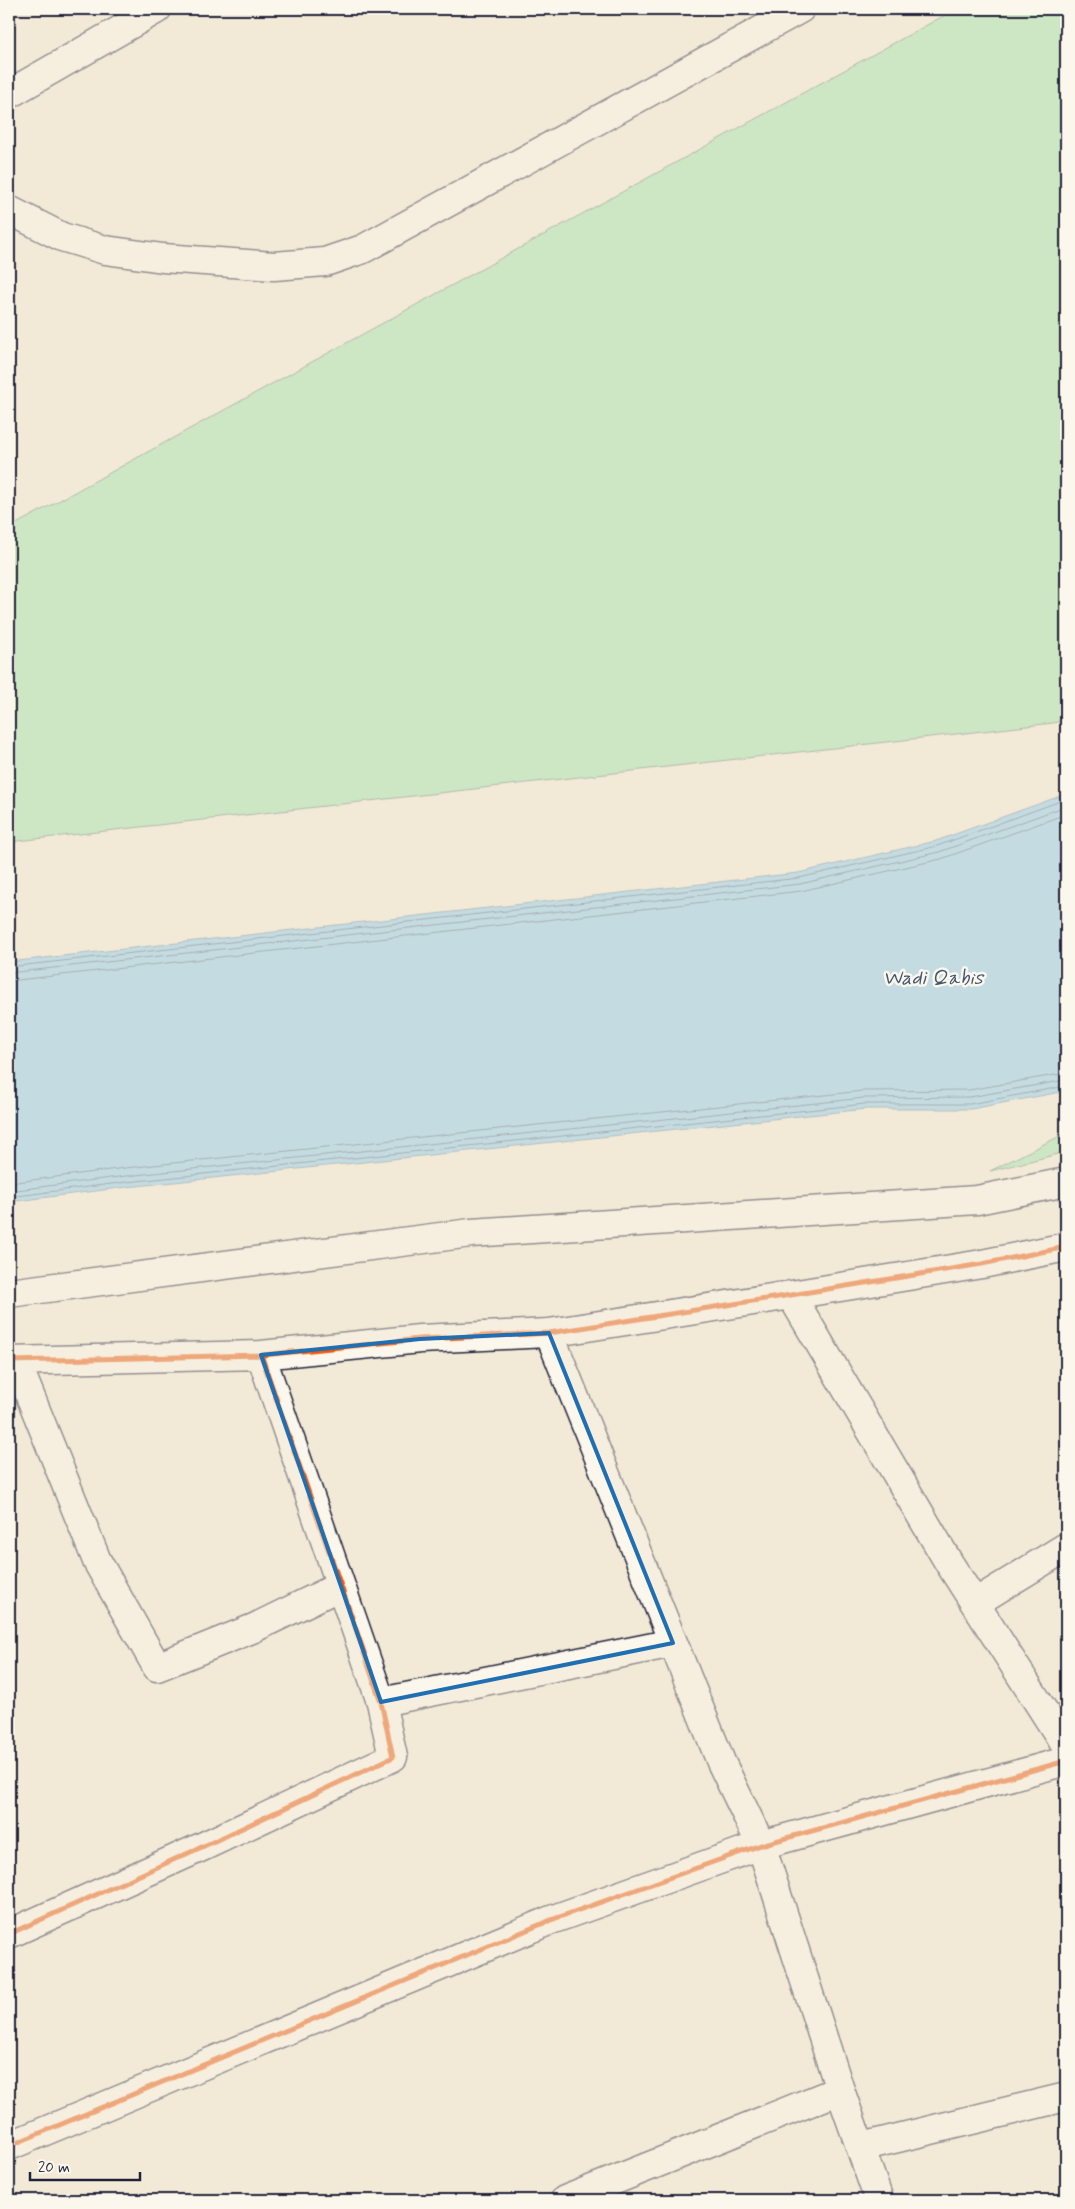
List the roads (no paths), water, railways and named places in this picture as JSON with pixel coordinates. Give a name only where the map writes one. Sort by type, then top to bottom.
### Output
[{"type":"street","points":[[9,94],[157,9]]},
{"type":"street","points":[[9,210],[62,237],[105,250],[163,258],[274,266],[325,262],[363,249],[800,9]]},
{"type":"street","points":[[9,1293],[471,1233],[977,1200],[1066,1182]]},
{"type":"street","points":[[340,1586],[254,1628],[157,1667],[97,1561],[12,1361],[261,1355],[420,1339],[549,1333],[791,1296],[982,1264],[1066,1247]]},
{"type":"street","points":[[791,1296],[975,1603],[1066,1746]]},
{"type":"street","points":[[549,1333],[721,1762],[762,1845],[840,2090],[862,2147],[879,2200]]},
{"type":"street","points":[[9,1934],[204,1846],[393,1757],[381,1702],[261,1355]]},
{"type":"street","points":[[975,1603],[1066,1547]]},
{"type":"street","points":[[381,1702],[673,1643]]},
{"type":"street","points":[[9,2146],[551,1920],[762,1845],[1066,1761]]},
{"type":"street","points":[[565,2200],[840,2090]]},
{"type":"street","points":[[862,2147],[1066,2097]]},
{"type":"water","name":"Wadi Qabis","points":[[1066,794],[1066,1091],[971,1109],[866,1109],[127,1187],[9,1202],[9,962],[798,873],[936,841]]}]
